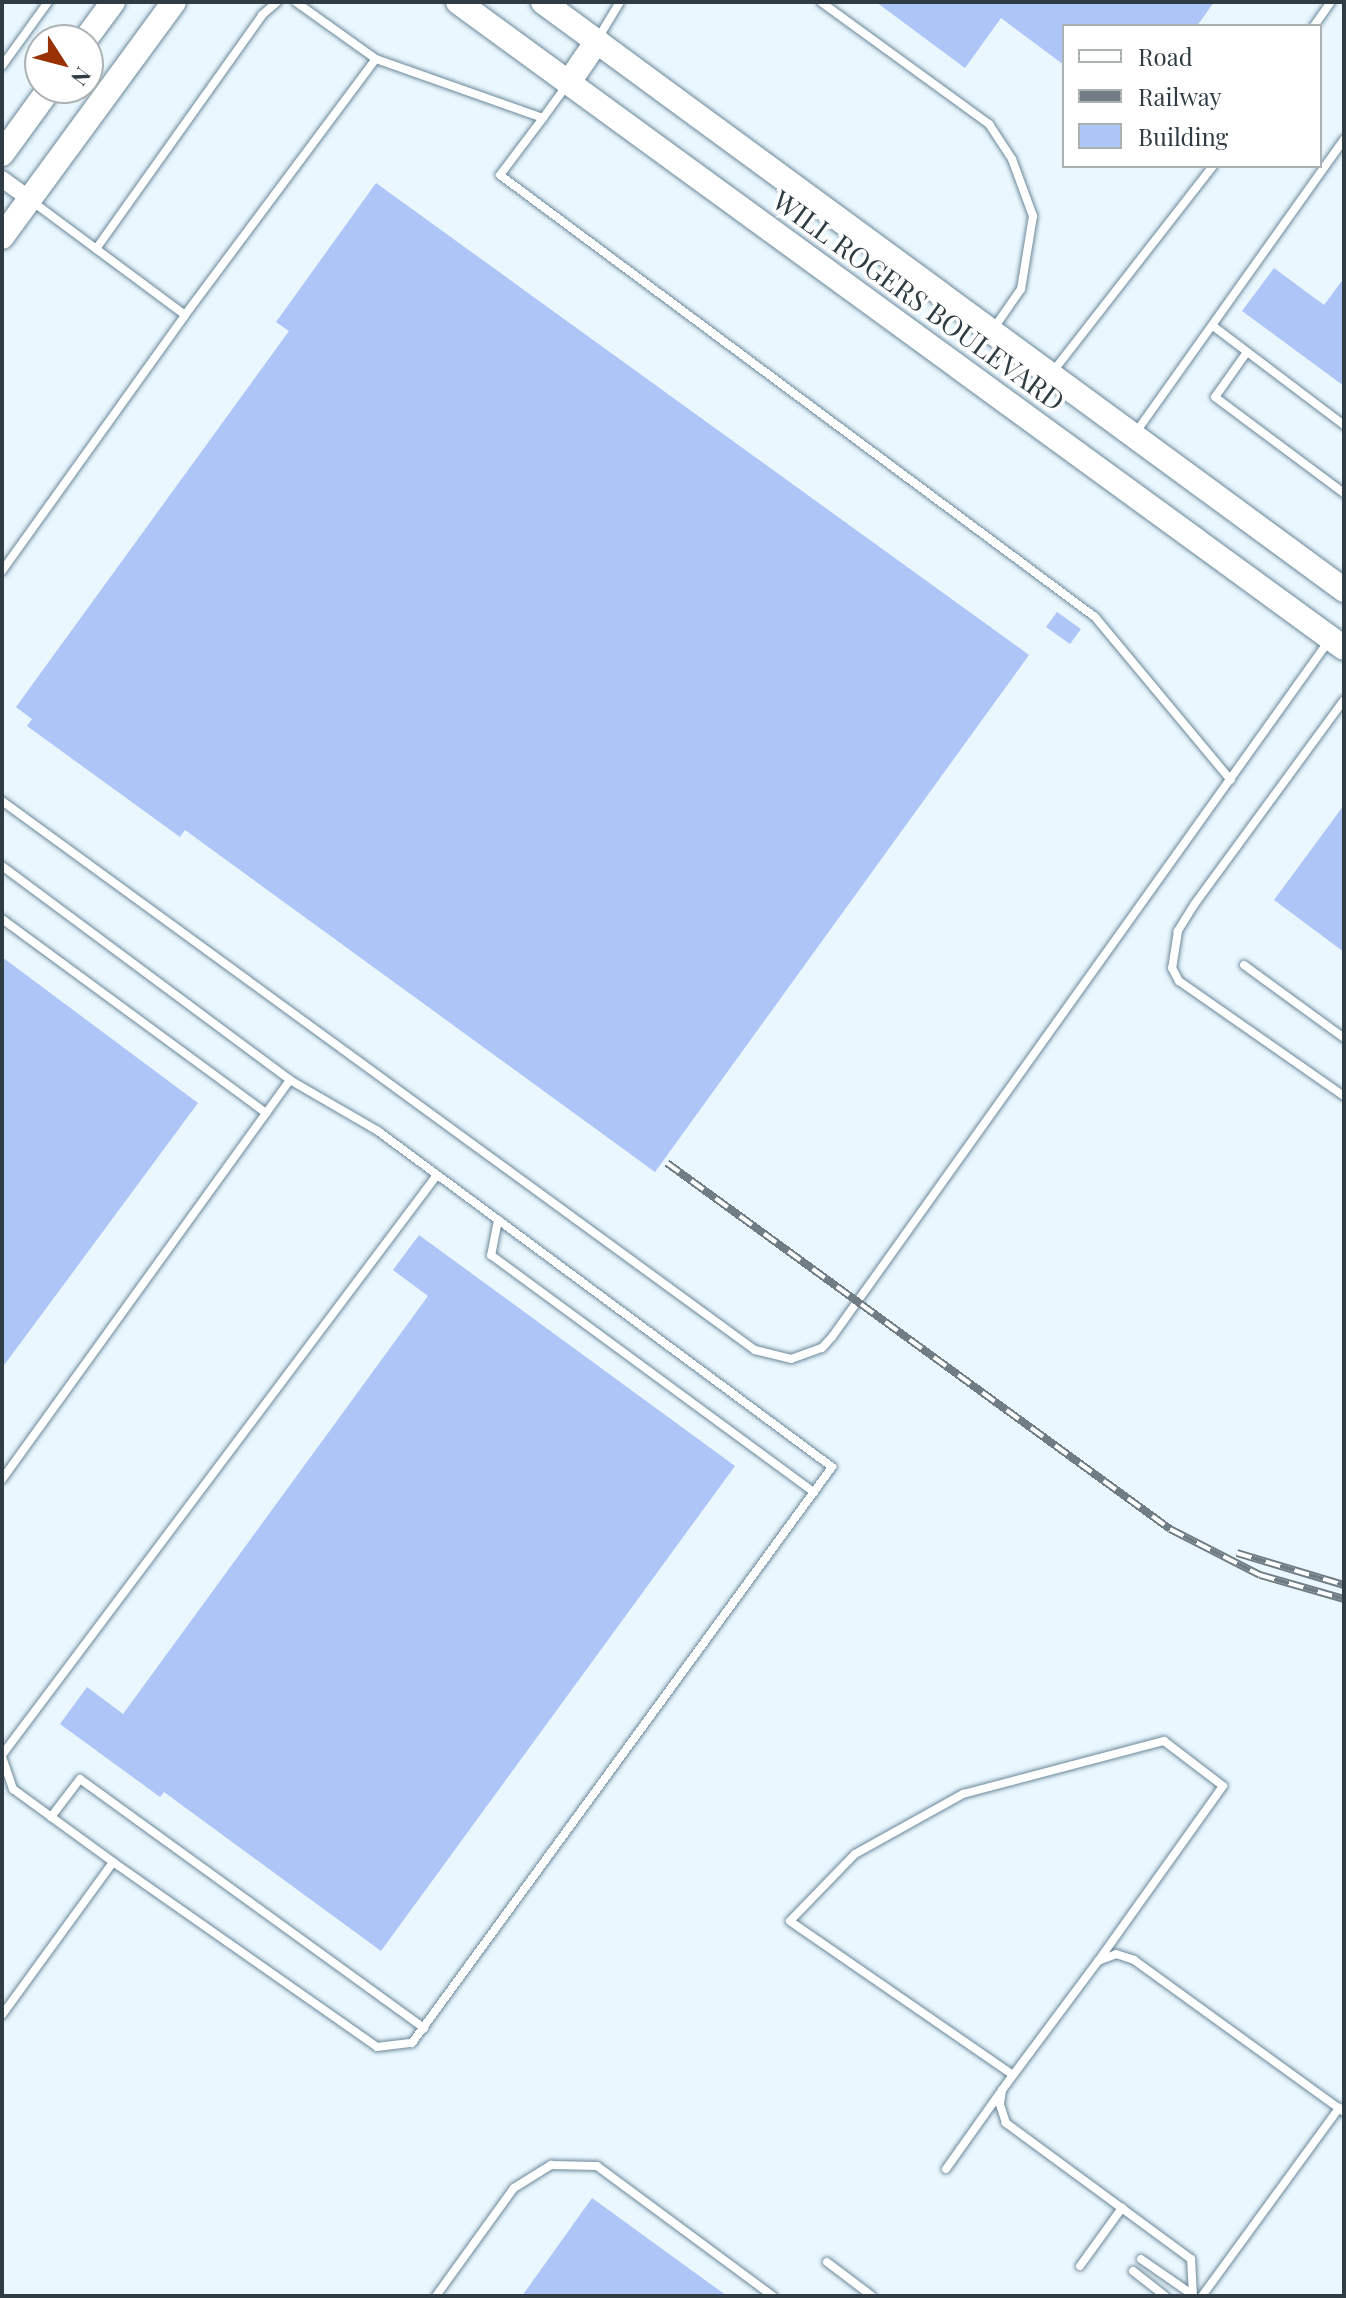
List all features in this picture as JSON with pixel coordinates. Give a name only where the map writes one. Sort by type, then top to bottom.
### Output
[{"type":"main road","points":[[97,24],[113,2]]},
{"type":"main road","points":[[2,237],[174,2]]},
{"type":"main road","name":"WILL ROGERS BOULEVARD","points":[[458,2],[1340,636]]},
{"type":"main road","name":"WILL ROGERS BOULEVARD","points":[[543,2],[1344,590]]},
{"type":"main road","points":[[569,82],[597,41]]},
{"type":"main road","points":[[2,154],[38,104]]},
{"type":"street","points":[[2,179],[30,199]]},
{"type":"lane","points":[[2,66],[48,2]]},
{"type":"lane","points":[[96,249],[262,15],[277,2]]},
{"type":"lane","points":[[296,2],[376,59],[515,113],[543,118]]},
{"type":"lane","points":[[597,41],[620,2]]},
{"type":"lane","points":[[821,2],[989,124],[1012,159],[1033,216],[1021,289],[992,331]]},
{"type":"lane","points":[[1315,24],[1331,2]]},
{"type":"lane","points":[[2,571],[185,315],[376,59]]},
{"type":"lane","points":[[569,82],[500,175],[1095,617],[1231,780]]},
{"type":"lane","points":[[1133,435],[1344,139]]},
{"type":"lane","points":[[1050,374],[1211,168]]},
{"type":"lane","points":[[30,199],[185,315]]},
{"type":"lane","points":[[1213,326],[1344,425]]},
{"type":"lane","points":[[1247,352],[1215,397],[1344,493]]},
{"type":"lane","points":[[2,801],[755,1350],[791,1359],[822,1348],[832,1337],[1231,780],[1340,636]]},
{"type":"lane","points":[[1344,700],[1194,905],[1172,950],[1172,968],[1179,981],[1344,1096]]},
{"type":"lane","points":[[2,866],[290,1080],[378,1131],[832,1467],[424,2028],[412,2043],[377,2047],[13,1789],[2,1756],[437,1175]]},
{"type":"lane","points":[[2,919],[266,1113]]},
{"type":"lane","points":[[1244,965],[1344,1038]]},
{"type":"lane","points":[[2,1479],[290,1080]]},
{"type":"lane","points":[[498,1220],[491,1255],[814,1492]]},
{"type":"lane","points":[[946,2169],[1223,1786],[1164,1741],[963,1794],[855,1854],[790,1921],[1013,2075]]},
{"type":"lane","points":[[51,1817],[80,1779],[424,2028]]},
{"type":"lane","points":[[2,2015],[113,1862]]},
{"type":"lane","points":[[1098,1961],[1116,1954],[1134,1960],[1341,2110],[1202,2296]]},
{"type":"lane","points":[[1002,2090],[1000,2104],[1006,2123],[1191,2259],[1193,2296]]},
{"type":"lane","points":[[436,2296],[514,2188],[551,2165],[597,2166],[773,2296]]},
{"type":"lane","points":[[1080,2266],[1122,2208]]},
{"type":"lane","points":[[1104,2233],[1113,2238]]},
{"type":"lane","points":[[1096,2245],[1104,2251]]},
{"type":"lane","points":[[1141,2259],[1193,2296]]},
{"type":"lane","points":[[827,2262],[872,2296]]},
{"type":"lane","points":[[1133,2271],[1165,2296]]},
{"type":"building","points":[[876,2],[1214,2],[1198,24],[1062,24],[1062,64],[1001,18],[965,68]]},
{"type":"building","points":[[376,183],[1029,655],[655,1172],[185,830],[180,837],[27,726],[32,719],[16,707],[289,331],[276,322]]},
{"type":"building","points":[[1274,268],[1324,305],[1344,278],[1344,386],[1242,311]]},
{"type":"building","points":[[1057,612],[1081,629],[1070,644],[1046,627]]},
{"type":"building","points":[[1344,805],[1344,952],[1274,900]]},
{"type":"building","points":[[2,957],[198,1103],[2,1368]]},
{"type":"building","points":[[419,1235],[735,1466],[381,1951],[164,1792],[160,1797],[60,1724],[87,1687],[123,1714],[428,1296],[393,1270]]},
{"type":"building","points":[[592,2198],[727,2296],[522,2296]]},
{"type":"railway","points":[[667,1163],[1170,1529],[1260,1575],[1344,1599]]},
{"type":"railway","points":[[1237,1553],[1344,1585]]}]
